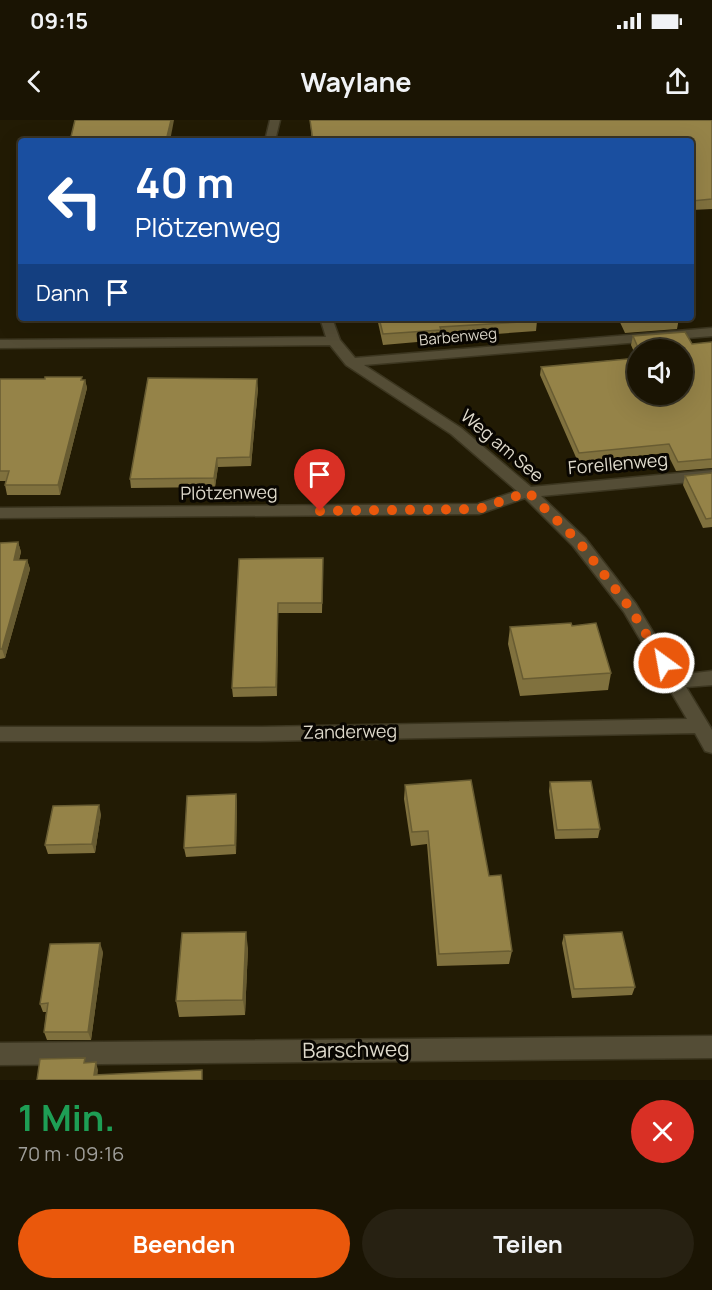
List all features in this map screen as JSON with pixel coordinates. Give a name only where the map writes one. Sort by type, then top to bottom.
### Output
[{"type":"lane","points":[[271,138],[275,120]]},
{"type":"lane","name":"Weg am See","points":[[327,321],[334,341],[351,362],[456,431],[528,492],[579,542],[630,608],[712,746]]},
{"type":"lane","name":"Barbenweg","points":[[351,362],[712,332]]},
{"type":"lane","points":[[0,344],[334,341]]},
{"type":"lane","name":"Forellenweg","points":[[528,492],[712,475]]},
{"type":"lane","name":"Plötzenweg","points":[[0,513],[479,509],[528,492]]},
{"type":"lane","points":[[676,682],[712,678]]},
{"type":"lane","name":"Zanderweg","points":[[0,734],[261,734],[700,726]]},
{"type":"lane","name":"Barschweg","points":[[0,1054],[712,1047]]},
{"type":"building","points":[[75,120],[171,120],[167,138],[71,138]]},
{"type":"building","points":[[310,120],[712,120],[712,199],[694,201],[694,138],[313,138]]},
{"type":"building","points":[[380,321],[537,321],[440,327],[441,330],[383,334]]},
{"type":"building","points":[[685,332],[689,339],[634,339],[633,336]]},
{"type":"building","points":[[712,342],[712,459],[678,462],[669,444],[579,453],[541,367],[627,359],[627,405],[693,405],[693,344]]},
{"type":"building","points":[[45,377],[82,377],[81,380],[85,380],[58,485],[5,485],[9,471],[0,471],[0,379],[45,379]]},
{"type":"building","points":[[148,378],[257,379],[250,457],[217,458],[214,478],[130,479]]},
{"type":"building","points":[[712,473],[712,518],[706,519],[685,476]]},
{"type":"building","points":[[18,542],[14,560],[27,560],[2,649],[0,649],[0,543]]},
{"type":"building","points":[[323,558],[322,603],[278,603],[276,687],[232,688],[239,559]]},
{"type":"building","points":[[571,623],[572,626],[596,623],[611,673],[523,679],[510,627]]},
{"type":"building","points":[[471,780],[489,876],[501,875],[512,951],[439,954],[428,831],[412,832],[405,785]]},
{"type":"building","points":[[591,781],[600,829],[557,830],[550,782]]},
{"type":"building","points":[[236,794],[235,845],[184,848],[187,796]]},
{"type":"building","points":[[99,805],[92,844],[45,845],[53,806]]},
{"type":"building","points":[[246,932],[243,1000],[176,1001],[182,933]]},
{"type":"building","points":[[622,932],[635,987],[574,989],[564,935]]},
{"type":"building","points":[[100,943],[88,1032],[44,1032],[48,1003],[40,1004],[50,944]]},
{"type":"building","points":[[85,1058],[84,1063],[96,1062],[94,1075],[202,1070],[202,1080],[37,1080],[40,1059]]},
{"type":"route","points":[[320,511],[479,509],[528,492],[579,542],[630,608],[664,663]]}]
